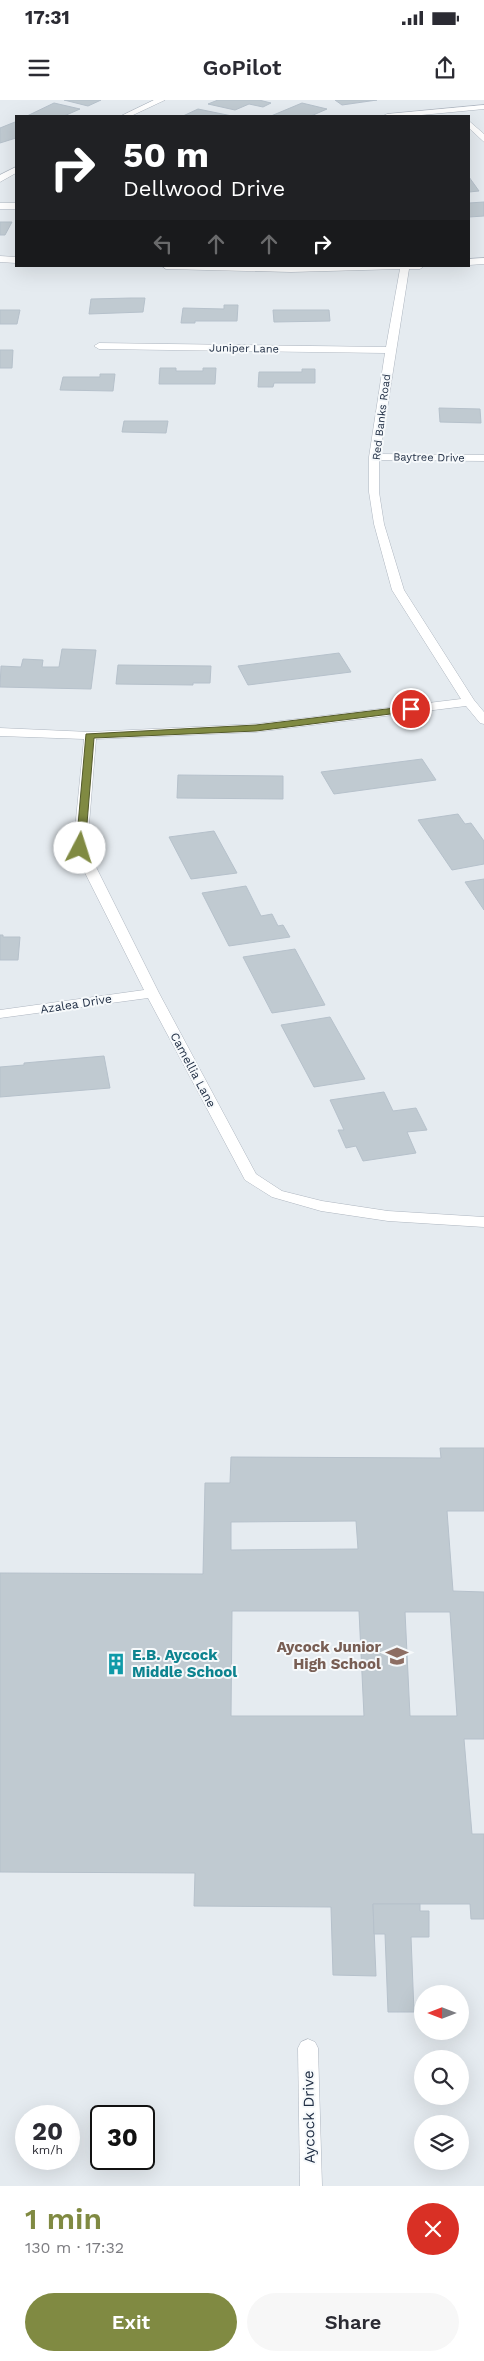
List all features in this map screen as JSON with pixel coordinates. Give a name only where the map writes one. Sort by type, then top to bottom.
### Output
[{"type":"street","points":[[127,115],[160,100]]},
{"type":"street","points":[[443,100],[459,115]]},
{"type":"street","points":[[396,115],[484,107]]},
{"type":"street","points":[[470,125],[484,139]]},
{"type":"street","points":[[0,179],[15,171]]},
{"type":"street","points":[[0,206],[15,206]]},
{"type":"street","points":[[0,259],[15,260]]},
{"type":"street","points":[[470,262],[484,261]]},
{"type":"street","points":[[208,267],[291,269],[406,267]]},
{"type":"street","name":"Red Banks Road","points":[[406,267],[390,350],[374,457],[374,492],[379,524],[398,590],[469,702],[484,720]]},
{"type":"street","name":"Juniper Lane","points":[[99,346],[390,350]]},
{"type":"street","name":"Baytree Drive","points":[[374,457],[484,458]]},
{"type":"street","points":[[0,732],[90,736],[256,728],[469,702]]},
{"type":"street","name":"Camellia Lane","points":[[90,736],[80,848],[152,992],[250,1177],[277,1194],[321,1206],[388,1216],[484,1222]]},
{"type":"street","name":"Azalea Drive","points":[[0,1014],[19,1013],[152,992]]},
{"type":"street","name":"Aycock Drive","points":[[308,2048],[311,2186]]},
{"type":"building","points":[[64,100],[101,100],[88,106]]},
{"type":"building","points":[[218,100],[259,100],[271,103],[263,107],[249,104],[235,110],[208,104]]},
{"type":"building","points":[[335,100],[377,100],[342,105]]},
{"type":"building","points":[[54,103],[80,109],[66,115],[29,115]]},
{"type":"building","points":[[302,103],[327,109],[313,115],[273,115]]},
{"type":"building","points":[[198,109],[227,115],[185,115]]},
{"type":"building","points":[[15,122],[15,138],[0,143],[0,128]]},
{"type":"building","points":[[470,178],[479,191],[470,192]]},
{"type":"building","points":[[484,202],[484,216],[470,217],[470,203]]},
{"type":"building","points":[[0,222],[12,222],[5,235],[0,235]]},
{"type":"building","points":[[145,298],[143,312],[89,314],[91,299]]},
{"type":"building","points":[[224,305],[238,305],[237,321],[181,323],[183,308],[224,309]]},
{"type":"building","points":[[0,310],[20,310],[17,324],[0,324]]},
{"type":"building","points":[[273,310],[329,310],[330,321],[274,322]]},
{"type":"building","points":[[0,350],[13,350],[12,368],[0,368]]},
{"type":"building","points":[[160,368],[176,368],[176,371],[203,371],[203,368],[216,368],[215,384],[159,384]]},
{"type":"building","points":[[302,369],[315,369],[315,383],[274,383],[273,387],[258,387],[259,372],[302,372]]},
{"type":"building","points":[[100,374],[115,374],[113,391],[60,390],[63,377],[100,377]]},
{"type":"building","points":[[439,408],[480,409],[481,423],[440,422]]},
{"type":"building","points":[[124,421],[168,421],[166,433],[122,432]]},
{"type":"building","points":[[62,649],[96,650],[91,689],[0,687],[1,666],[21,667],[23,659],[43,660],[42,667],[59,667]]},
{"type":"building","points":[[339,653],[351,672],[248,685],[238,666]]},
{"type":"building","points":[[118,665],[211,666],[210,683],[193,683],[193,685],[116,684]]},
{"type":"building","points":[[422,759],[436,780],[334,794],[321,772]]},
{"type":"building","points":[[178,775],[283,776],[283,799],[177,798]]},
{"type":"building","points":[[458,814],[465,824],[471,823],[484,841],[484,864],[452,870],[418,820]]},
{"type":"building","points":[[214,831],[237,873],[191,879],[169,837]]},
{"type":"building","points":[[484,879],[484,910],[465,882]]},
{"type":"building","points":[[246,886],[261,916],[272,914],[278,926],[283,925],[290,937],[229,946],[202,893]]},
{"type":"building","points":[[0,935],[3,935],[3,937],[20,937],[18,960],[0,960]]},
{"type":"building","points":[[295,949],[325,1005],[272,1013],[243,957]]},
{"type":"building","points":[[330,1017],[365,1079],[314,1087],[281,1025]]},
{"type":"building","points":[[104,1056],[110,1088],[0,1097],[0,1067]]},
{"type":"building","points":[[384,1092],[393,1111],[416,1108],[427,1130],[407,1132],[416,1153],[363,1161],[356,1146],[346,1148],[338,1130],[344,1130],[330,1100]]},
{"type":"building","name":"E.B. Aycock Middle School","points":[[440,1448],[484,1448],[484,1511],[447,1511],[453,1591],[484,1592],[484,1739],[464,1739],[472,1834],[484,1834],[484,1919],[471,1919],[470,1904],[373,1904],[376,1976],[333,1975],[331,1907],[194,1906],[195,1873],[0,1872],[0,1573],[203,1574],[205,1483],[230,1483],[231,1457],[441,1458]],"holes":[[[356,1521],[358,1549],[231,1550],[231,1522]],[[232,1611],[359,1611],[364,1716],[231,1716]],[[405,1612],[450,1612],[457,1716],[410,1716]]]},
{"type":"building","points":[[373,1904],[420,1904],[420,1911],[429,1911],[429,1937],[411,1937],[414,2012],[388,2012],[385,1934],[374,1934]]},
{"type":"place","name":"Aycock Junior High School","points":[[397,1656]]},
{"type":"place","name":"E.B. Aycock Middle School","points":[[116,1664]]},
{"type":"route","points":[[80,848],[90,736],[256,728],[411,709]]}]
